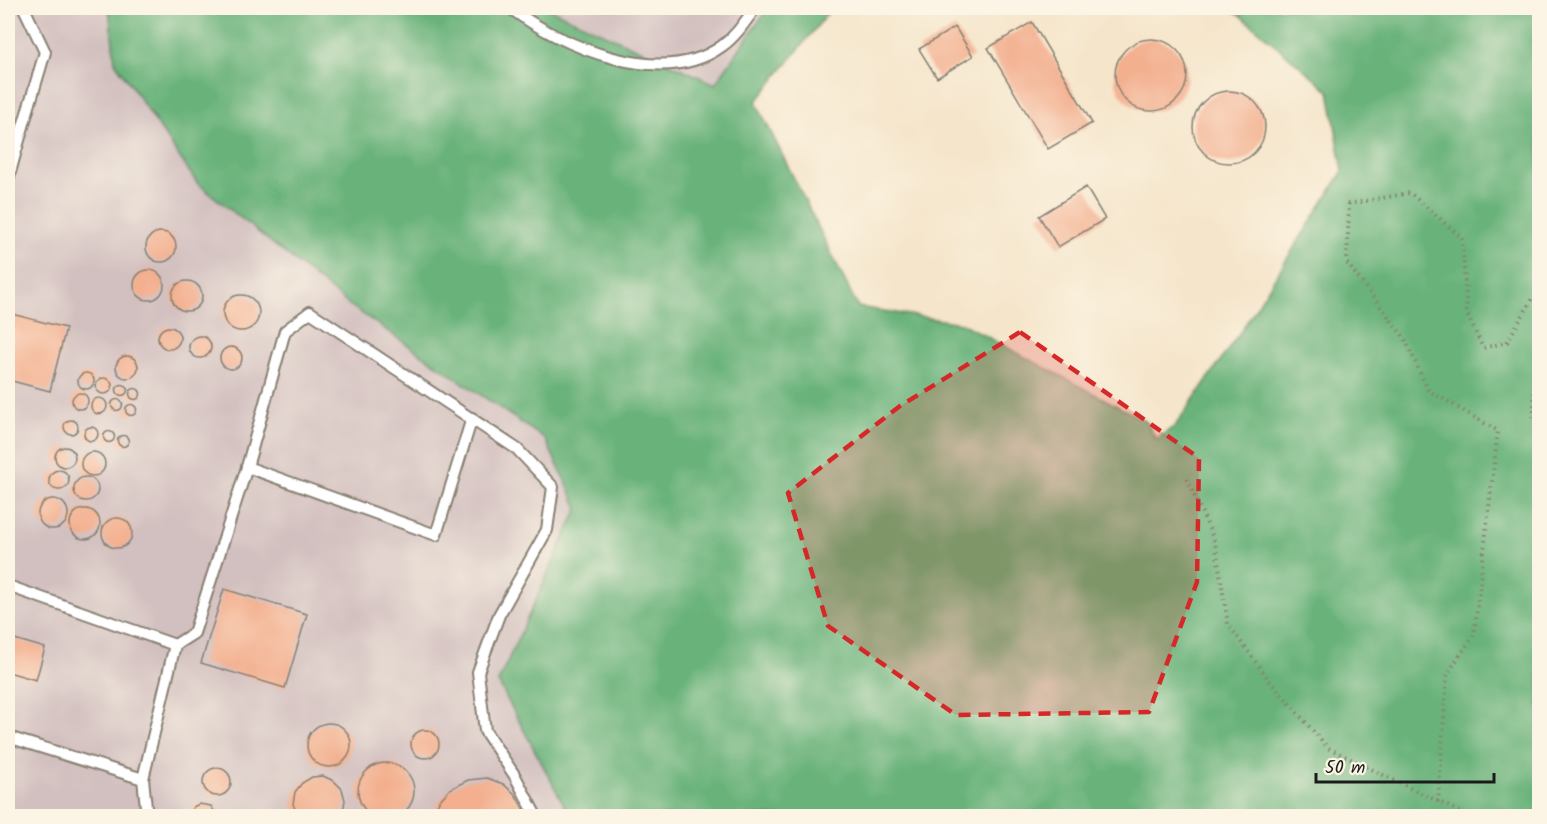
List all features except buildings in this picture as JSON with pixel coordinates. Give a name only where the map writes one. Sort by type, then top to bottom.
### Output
[{"type":"lane","points":[[8,180],[12,145],[45,52],[24,8]]},
{"type":"lane","points":[[510,8],[527,20],[585,51],[639,63],[674,63],[701,57],[720,48],[737,33],[754,8]]},
{"type":"lane","points":[[147,816],[144,779],[175,645],[194,633],[247,467],[285,331],[310,312],[517,449],[553,488],[547,530],[499,615],[478,672],[485,731],[536,816]]},
{"type":"lane","points":[[247,467],[436,535],[472,418]]},
{"type":"lane","points":[[8,586],[175,645]]},
{"type":"lane","points":[[8,737],[144,779]]},
{"type":"path","points":[[1438,802],[1447,674],[1474,635],[1498,430],[1428,390],[1404,337],[1347,263],[1349,204],[1410,193],[1462,238],[1467,314],[1483,348],[1507,342],[1539,286]]},
{"type":"path","points":[[1539,339],[1533,419],[1539,430]]},
{"type":"path","points":[[1187,479],[1215,542],[1228,624],[1269,680],[1328,748],[1468,816]]},
{"type":"highlighted area","points":[[1020,332],[1199,458],[1197,582],[1149,712],[956,715],[828,626],[788,493],[900,406]]},
{"type":"shaded area","points":[[8,8],[109,8],[115,62],[197,183],[348,304],[545,439],[578,508],[498,682],[570,816],[8,816]]},
{"type":"shaded area","points":[[547,8],[768,8],[715,84]]},
{"type":"green space","points":[[109,8],[547,8],[715,84],[768,8],[832,8],[756,102],[858,307],[961,323],[1146,421],[1156,439],[1175,426],[1241,331],[1343,171],[1329,91],[1239,14],[1227,8],[1539,8],[1539,816],[1508,816],[1500,808],[1480,816],[570,816],[498,682],[578,508],[545,439],[348,304],[197,183],[115,62]]}]
